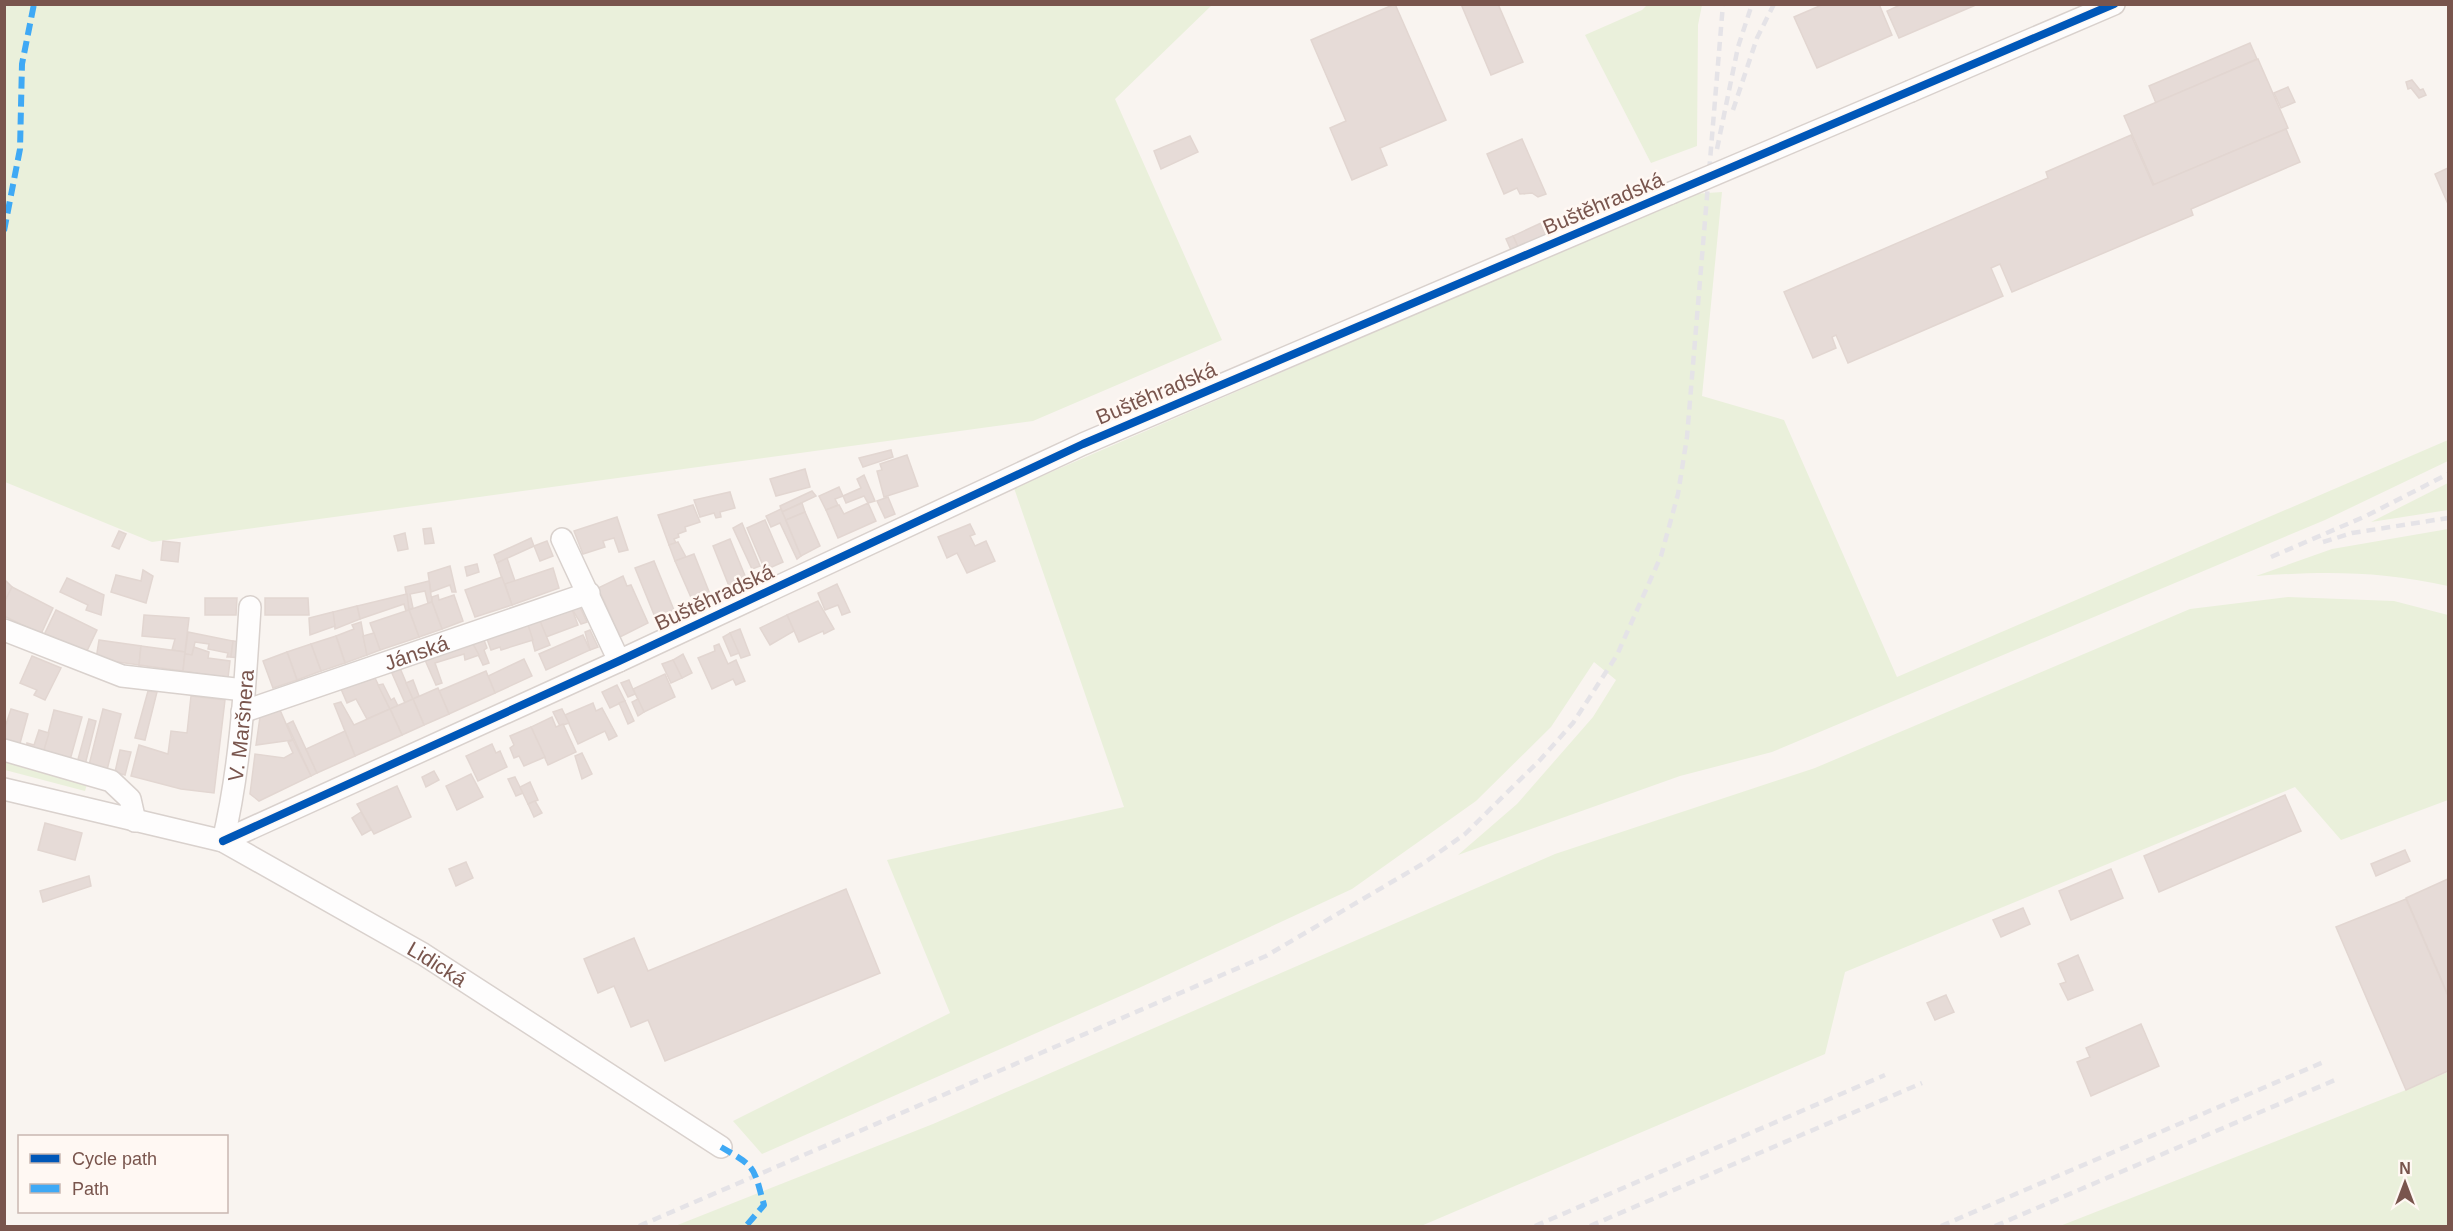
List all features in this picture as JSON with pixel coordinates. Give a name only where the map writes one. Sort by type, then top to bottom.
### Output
[{"type":"street","name":"Buštěhradská","points":[[223,841],[619,661],[1083,444],[2114,4]]},
{"type":"street","points":[[562,539],[619,661]]},
{"type":"street","name":"Jánská","points":[[242,712],[589,593]]},
{"type":"street","name":"V. Maršnera","points":[[223,841],[231,807],[242,712],[250,608]]},
{"type":"street","points":[[4,630],[122,676],[244,690]]},
{"type":"street","points":[[4,750],[111,781],[130,799],[135,821]]},
{"type":"street","name":"Lidická","points":[[4,789],[223,841],[423,954],[721,1147]]},
{"type":"green space","points":[[4,5],[1212,5],[1115,99],[1222,340],[1033,421],[152,542],[5,482]]},
{"type":"green space","points":[[1647,5],[1702,5],[1698,25],[1697,146],[1651,163],[1585,35],[1642,10]]},
{"type":"green space","points":[[1722,192],[1702,396],[1784,420],[1897,677],[2448,440],[2448,461],[2325,520],[1772,752],[1680,776],[1458,855],[1517,804],[1593,717],[1616,680],[1594,662],[1551,727],[1476,801],[1352,889],[1141,987],[762,1154],[733,1121],[950,1013],[887,860],[1124,807],[1014,488],[1693,194]]},
{"type":"green space","points":[[2448,483],[2448,510],[2371,522]]},
{"type":"green space","points":[[2448,529],[2448,586],[2376,575],[2306,573],[2256,576],[2332,549]]},
{"type":"green space","points":[[2288,597],[2394,601],[2448,615],[2448,800],[2341,840],[2295,787],[1845,972],[1825,1054],[1421,1226],[675,1226],[933,1124],[1555,854],[1815,768],[2190,609]]},
{"type":"green space","points":[[4,758],[88,781],[85,791],[5,770]]},
{"type":"green space","points":[[2448,1072],[2448,1226],[2060,1226],[2406,1090]]},
{"type":"building","points":[[1395,4],[1446,120],[1380,148],[1387,165],[1352,180],[1330,128],[1346,121],[1311,40]]},
{"type":"building","points":[[1461,4],[1498,4],[1523,62],[1491,75]]},
{"type":"building","points":[[1824,4],[1879,4],[1892,35],[1817,68],[1794,17]]},
{"type":"building","points":[[1902,4],[1978,4],[1899,38],[1887,11]]},
{"type":"building","points":[[2250,43],[2257,59],[2156,103],[2149,86]]},
{"type":"building","points":[[2258,59],[2288,128],[2154,185],[2124,116]]},
{"type":"building","points":[[2412,80],[2420,90],[2423,89],[2426,95],[2419,98],[2411,88],[2408,89],[2406,82]]},
{"type":"building","points":[[2288,87],[2295,102],[2281,108],[2274,93]]},
{"type":"building","points":[[2286,129],[2300,162],[2191,209],[2193,215],[2012,292],[2000,264],[1991,268],[2003,296],[1848,363],[1836,335],[1832,337],[1836,348],[1813,358],[1784,292],[2048,178],[2046,172],[2131,135],[2153,185]]},
{"type":"building","points":[[1190,136],[1198,152],[1161,169],[1154,151]]},
{"type":"building","points":[[1522,139],[1546,194],[1538,197],[1532,193],[1520,194],[1517,188],[1504,194],[1487,154]]},
{"type":"building","points":[[2448,168],[2448,204],[2435,174]]},
{"type":"building","points":[[1541,223],[1546,235],[1518,247],[1513,236]]},
{"type":"building","points":[[1513,236],[1518,247],[1511,250],[1506,239]]},
{"type":"building","points":[[891,450],[893,457],[863,467],[859,458]]},
{"type":"building","points":[[907,455],[918,486],[884,497],[877,471],[882,470],[880,464]]},
{"type":"building","points":[[805,469],[810,487],[776,496],[770,479]]},
{"type":"building","points":[[864,475],[875,501],[868,503],[864,496],[846,503],[843,496],[861,488],[857,479]]},
{"type":"building","points":[[839,487],[843,496],[835,499],[838,505],[826,510],[819,496]]},
{"type":"building","points":[[812,491],[816,496],[782,512],[780,506]]},
{"type":"building","points":[[730,492],[735,508],[720,512],[721,517],[716,518],[714,513],[700,517],[694,500]]},
{"type":"building","points":[[888,497],[895,514],[885,518],[877,501]]},
{"type":"building","points":[[802,503],[805,512],[786,520],[782,512]]},
{"type":"building","points":[[868,503],[876,521],[838,538],[826,510],[839,505],[844,514]]},
{"type":"building","points":[[693,505],[700,522],[685,527],[686,531],[678,534],[679,537],[674,539],[676,543],[669,545],[658,515]]},
{"type":"building","points":[[781,509],[801,556],[797,559],[780,523],[771,527],[766,516]]},
{"type":"building","points":[[805,512],[820,546],[801,556],[786,520]]},
{"type":"building","points":[[617,517],[628,550],[619,552],[614,538],[603,541],[605,547],[583,554],[574,531]]},
{"type":"building","points":[[765,520],[783,562],[765,570],[747,528]]},
{"type":"building","points":[[742,523],[760,566],[752,569],[733,528]]},
{"type":"building","points":[[970,524],[975,534],[970,536],[975,546],[986,541],[995,561],[967,573],[957,553],[947,558],[938,537]]},
{"type":"building","points":[[431,528],[434,543],[425,544],[423,529]]},
{"type":"building","points":[[119,531],[126,534],[119,549],[112,546]]},
{"type":"building","points":[[405,533],[408,549],[398,551],[394,536]]},
{"type":"building","points":[[531,538],[534,546],[497,563],[494,555]]},
{"type":"building","points":[[730,539],[746,578],[729,586],[713,546]]},
{"type":"building","points":[[163,541],[180,543],[178,562],[161,560]]},
{"type":"building","points":[[547,541],[553,556],[540,561],[534,546]]},
{"type":"building","points":[[678,542],[686,557],[675,561],[669,545]]},
{"type":"building","points":[[694,554],[710,594],[693,602],[675,561]]},
{"type":"building","points":[[507,558],[515,581],[504,585],[497,563]]},
{"type":"building","points":[[654,561],[674,610],[655,617],[635,568]]},
{"type":"building","points":[[477,564],[479,572],[467,576],[465,567]]},
{"type":"building","points":[[450,566],[456,592],[452,592],[450,585],[431,592],[428,573]]},
{"type":"building","points":[[553,568],[559,588],[512,605],[505,584]]},
{"type":"building","points":[[143,570],[153,576],[146,603],[111,592],[116,575],[141,581]]},
{"type":"building","points":[[623,576],[627,586],[631,585],[648,623],[620,637],[598,588]]},
{"type":"building","points":[[502,577],[512,605],[475,617],[465,590]]},
{"type":"building","points":[[67,578],[104,595],[101,615],[86,610],[88,605],[60,592]]},
{"type":"building","points":[[4,579],[12,587],[4,603]]},
{"type":"building","points":[[429,581],[432,602],[428,603],[425,591],[410,594],[413,608],[409,610],[405,587]]},
{"type":"building","points":[[837,584],[850,612],[842,615],[838,605],[825,610],[818,593]]},
{"type":"building","points":[[12,587],[53,608],[41,634],[4,616],[4,603]]},
{"type":"building","points":[[407,594],[409,610],[406,611],[404,604],[360,619],[357,606]]},
{"type":"building","points":[[438,595],[439,600],[454,595],[463,621],[442,629],[432,602],[432,597]]},
{"type":"building","points":[[205,598],[237,598],[236,615],[205,615]]},
{"type":"building","points":[[265,598],[308,598],[309,615],[265,615]]},
{"type":"building","points":[[818,601],[834,629],[824,634],[823,631],[799,642],[787,615]]},
{"type":"building","points":[[432,602],[442,629],[419,637],[409,610]]},
{"type":"building","points":[[357,606],[360,619],[335,629],[333,612]]},
{"type":"building","points":[[580,607],[587,622],[581,624],[572,609]]},
{"type":"building","points":[[572,609],[578,625],[546,637],[540,621]]},
{"type":"building","points":[[56,610],[97,630],[85,655],[44,635]]},
{"type":"building","points":[[409,610],[419,637],[380,650],[370,623]]},
{"type":"building","points":[[333,612],[335,626],[310,635],[309,618]]},
{"type":"building","points":[[144,615],[189,618],[185,652],[172,650],[175,639],[142,636]]},
{"type":"building","points":[[787,615],[794,631],[770,645],[760,628]]},
{"type":"building","points":[[540,621],[550,645],[535,651],[528,625]]},
{"type":"building","points":[[361,622],[367,655],[345,663],[336,636],[354,629],[352,625]]},
{"type":"building","points":[[528,625],[533,640],[501,650],[500,647],[491,650],[487,639]]},
{"type":"building","points":[[740,629],[750,655],[741,658],[730,633]]},
{"type":"building","points":[[590,630],[598,647],[590,650],[585,632]]},
{"type":"building","points":[[188,632],[233,641],[231,657],[227,657],[228,653],[208,649],[209,644],[195,642],[192,655],[185,654]]},
{"type":"building","points":[[374,633],[380,650],[367,655],[363,636]]},
{"type":"building","points":[[730,633],[739,653],[731,656],[723,637]]},
{"type":"building","points":[[583,635],[590,650],[546,670],[539,654]]},
{"type":"building","points":[[336,636],[345,663],[321,671],[311,644]]},
{"type":"building","points":[[99,640],[141,646],[139,665],[96,659]]},
{"type":"building","points":[[484,640],[487,648],[484,650],[489,663],[483,665],[473,644]]},
{"type":"building","points":[[233,641],[242,642],[240,658],[231,657]]},
{"type":"building","points":[[311,644],[321,671],[297,680],[287,652]]},
{"type":"building","points":[[473,644],[479,655],[465,660],[464,654],[435,663],[442,683],[436,685],[425,660]]},
{"type":"building","points":[[719,644],[728,664],[736,660],[745,681],[736,685],[733,679],[712,689],[698,658],[715,651],[714,646]]},
{"type":"building","points":[[141,646],[185,652],[183,671],[139,665]]},
{"type":"building","points":[[194,647],[209,652],[208,658],[230,661],[228,678],[183,671],[185,654],[192,655]]},
{"type":"building","points":[[287,652],[297,680],[273,688],[263,661]]},
{"type":"building","points":[[683,654],[692,673],[682,678],[673,660]]},
{"type":"building","points":[[32,656],[61,668],[45,700],[34,695],[37,690],[20,683]]},
{"type":"building","points":[[524,659],[532,676],[495,693],[488,676]]},
{"type":"building","points":[[673,660],[682,678],[671,683],[662,664]]},
{"type":"building","points":[[400,668],[413,699],[405,703],[391,671]]},
{"type":"building","points":[[486,671],[495,693],[449,714],[439,691]]},
{"type":"building","points":[[665,674],[675,697],[644,712],[633,689]]},
{"type":"building","points":[[375,678],[390,709],[367,719],[356,699],[347,703],[341,689]]},
{"type":"building","points":[[413,680],[419,696],[413,699],[406,683]]},
{"type":"building","points":[[629,680],[635,694],[628,697],[621,683]]},
{"type":"building","points":[[383,684],[391,700],[394,698],[398,706],[390,709],[378,685]]},
{"type":"building","points":[[617,685],[625,701],[610,708],[602,692]]},
{"type":"building","points":[[438,688],[449,714],[424,725],[413,699]]},
{"type":"building","points":[[148,691],[157,692],[145,740],[135,738]]},
{"type":"building","points":[[191,696],[225,700],[214,793],[181,789],[131,776],[139,745],[168,754],[171,731],[187,733]]},
{"type":"building","points":[[413,699],[424,725],[402,735],[390,709]]},
{"type":"building","points":[[638,699],[644,712],[638,716],[632,702]]},
{"type":"building","points":[[625,701],[634,721],[628,724],[619,703]]},
{"type":"building","points":[[341,702],[354,725],[390,709],[402,735],[355,756],[334,704]]},
{"type":"building","points":[[593,703],[596,711],[602,708],[617,736],[609,740],[605,731],[578,744],[565,715]]},
{"type":"building","points":[[11,709],[28,714],[19,747],[4,743],[4,730]]},
{"type":"building","points":[[103,709],[121,714],[107,770],[89,765]]},
{"type":"building","points":[[562,709],[569,723],[560,726],[553,712]]},
{"type":"building","points":[[54,710],[82,717],[70,760],[43,753]]},
{"type":"building","points":[[280,710],[293,740],[256,745],[260,717]]},
{"type":"building","points":[[552,717],[556,727],[563,724],[576,752],[548,765],[531,727]]},
{"type":"building","points":[[89,719],[96,721],[85,765],[77,763]]},
{"type":"building","points":[[293,721],[317,773],[311,776],[287,724]]},
{"type":"building","points":[[531,727],[545,757],[524,766],[519,756],[514,758],[510,748],[514,745],[510,736]]},
{"type":"building","points":[[39,730],[49,733],[43,753],[26,749],[27,743],[34,745]]},
{"type":"building","points":[[345,731],[355,756],[317,773],[306,749]]},
{"type":"building","points":[[293,740],[311,776],[259,801],[250,794],[255,754],[284,758],[293,753],[288,742]]},
{"type":"building","points":[[492,744],[496,753],[500,751],[507,767],[478,781],[466,756]]},
{"type":"building","points":[[120,750],[131,752],[125,775],[115,772]]},
{"type":"building","points":[[582,753],[592,774],[582,779],[575,756]]},
{"type":"building","points":[[434,771],[439,780],[426,787],[422,777]]},
{"type":"building","points":[[471,774],[483,797],[457,810],[446,786]]},
{"type":"building","points":[[515,777],[523,793],[516,796],[508,779]]},
{"type":"building","points":[[530,782],[538,800],[528,804],[520,787]]},
{"type":"building","points":[[397,786],[411,817],[374,834],[357,804]]},
{"type":"building","points":[[2285,795],[2301,831],[2159,892],[2144,856]]},
{"type":"building","points":[[535,801],[542,813],[534,817],[528,804]]},
{"type":"building","points":[[361,812],[371,830],[362,835],[352,818]]},
{"type":"building","points":[[45,823],[82,833],[75,860],[38,850]]},
{"type":"building","points":[[2405,850],[2410,861],[2376,876],[2371,864]]},
{"type":"building","points":[[466,862],[473,878],[456,886],[449,869]]},
{"type":"building","points":[[2111,869],[2123,898],[2071,920],[2059,891]]},
{"type":"building","points":[[89,876],[91,886],[43,902],[40,891]]},
{"type":"building","points":[[2448,879],[2448,995],[2406,898]]},
{"type":"building","points":[[846,889],[880,973],[665,1061],[648,1020],[631,1027],[614,986],[598,993],[584,959],[634,938],[648,971]]},
{"type":"building","points":[[2406,899],[2448,996],[2448,1071],[2406,1090],[2336,927]]},
{"type":"building","points":[[2023,908],[2030,924],[2001,937],[1993,920]]},
{"type":"building","points":[[2078,955],[2093,990],[2068,1000],[2060,984],[2066,982],[2058,964]]},
{"type":"building","points":[[1946,995],[1954,1012],[1935,1020],[1927,1003]]},
{"type":"building","points":[[2141,1024],[2159,1066],[2091,1096],[2077,1062],[2090,1057],[2086,1048]]},
{"type":"railway","points":[[639,1226],[1266,956],[1424,863],[1465,834],[1540,760],[1573,723],[1617,655],[1661,556],[1678,494],[1687,437],[1723,4]]},
{"type":"railway","points":[[1717,149],[1738,47],[1752,4]]},
{"type":"railway","points":[[1733,110],[1757,38],[1774,4]]},
{"type":"railway","points":[[2271,557],[2366,516],[2448,474]]},
{"type":"railway","points":[[2323,542],[2352,533],[2448,518]]},
{"type":"railway","points":[[1941,1226],[2326,1061]]},
{"type":"railway","points":[[1535,1226],[1885,1075]]},
{"type":"railway","points":[[1995,1226],[2335,1080]]},
{"type":"railway","points":[[1590,1226],[1922,1083]]},
{"type":"marked path","points":[[4,231],[20,149],[22,64],[34,4]]},
{"type":"marked path","points":[[721,1147],[748,1164],[758,1182],[764,1205],[746,1226]]},
{"type":"cycle path","points":[[223,841],[619,661],[1083,444],[2114,4]]}]
